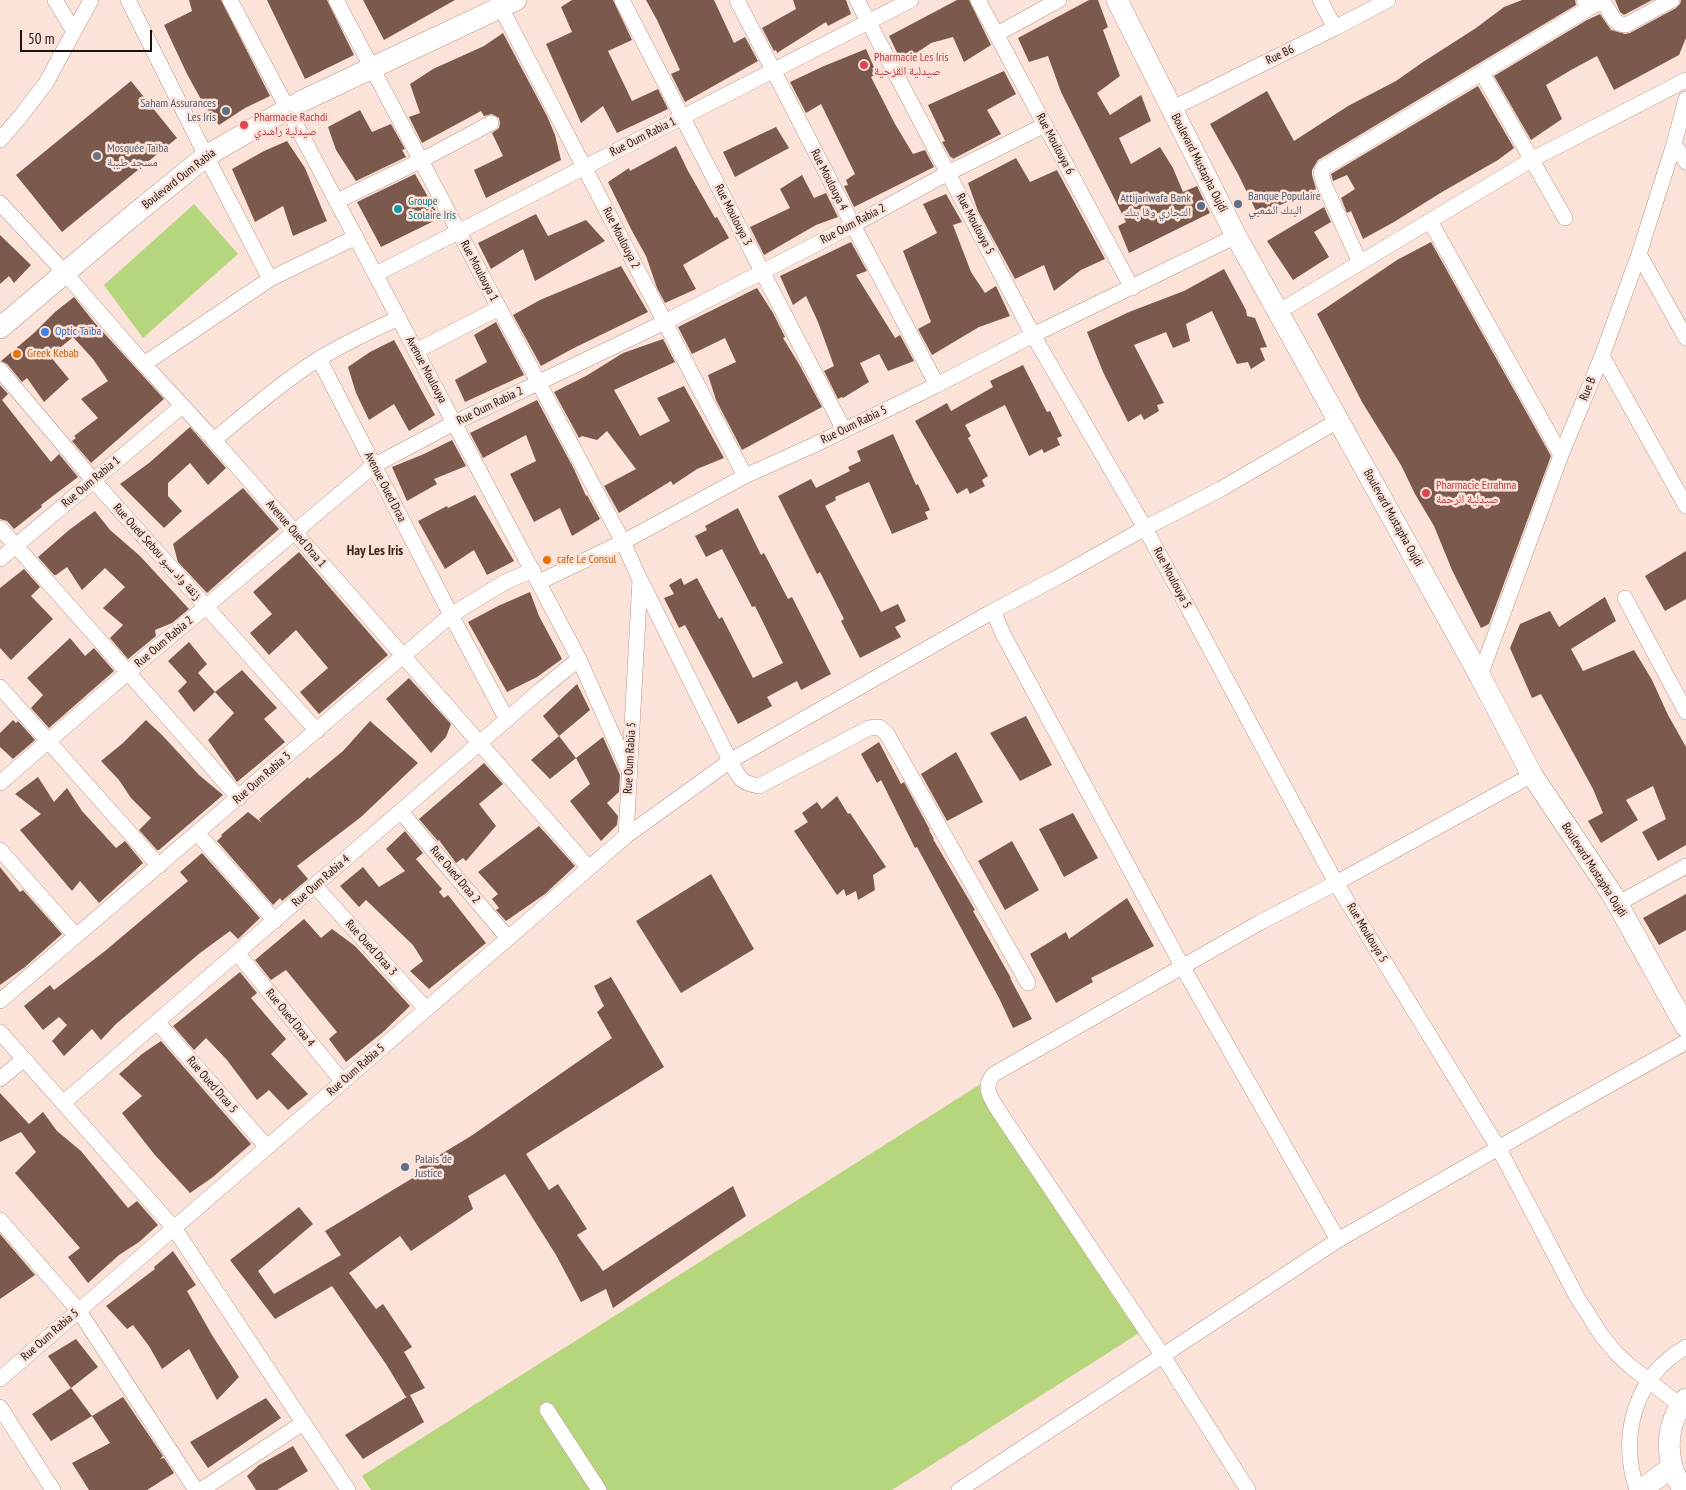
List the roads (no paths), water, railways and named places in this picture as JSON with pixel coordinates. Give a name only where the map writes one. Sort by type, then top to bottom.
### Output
[{"type":"main road","name":"Boulevard Mustapha Oujdi","points":[[1117,0],[1236,236],[1480,676],[1532,776],[1617,904],[1686,1027]]},
{"type":"main road","name":"Boulevard Oum Rabia","points":[[0,328],[206,156],[288,109],[505,3]]},
{"type":"main road","points":[[1683,1402],[1671,1429],[1669,1455],[1675,1476],[1684,1490]]},
{"type":"main road","points":[[1641,1490],[1672,1467]]},
{"type":"street","points":[[55,0],[74,30]]},
{"type":"street","points":[[0,140],[46,83],[91,0]]},
{"type":"street","points":[[128,0],[270,279]]},
{"type":"street","name":"Avenue Moulouya","points":[[230,0],[536,576],[579,659],[629,770]]},
{"type":"street","name":"Rue Moulouya 1","points":[[336,0],[623,542]]},
{"type":"street","name":"Rue Moulouya 3","points":[[622,0],[844,430]]},
{"type":"street","name":"Rue Moulouya 4","points":[[737,0],[937,385]]},
{"type":"street","name":"Rue Moulouya 5","points":[[857,0],[1034,335],[1145,528],[1336,883],[1499,1149],[1577,1298],[1617,1354],[1650,1381],[1683,1402]]},
{"type":"street","name":"Rue Oum Rabia 1","points":[[376,274],[911,0]]},
{"type":"street","name":"Rue Moulouya 6","points":[[978,0],[1132,288]]},
{"type":"street","points":[[996,34],[1059,0]]},
{"type":"street","points":[[1320,0],[1335,28]]},
{"type":"street","name":"Rue B6","points":[[1171,109],[1335,28],[1359,6],[1388,0]]},
{"type":"street","points":[[1360,263],[1324,184],[1321,173],[1322,168],[1482,72],[1586,4],[1602,2],[1618,24],[1626,25],[1672,0]]},
{"type":"street","name":"Rue Moulouya 2","points":[[505,3],[584,167],[745,476]]},
{"type":"street","points":[[1482,72],[1565,218]]},
{"type":"street","points":[[1278,312],[1531,160],[1686,80]]},
{"type":"street","name":"Rue B","points":[[1480,676],[1561,456],[1602,356],[1639,254],[1674,144],[1686,99]]},
{"type":"street","points":[[336,200],[420,161],[491,123]]},
{"type":"street","name":"Rue Oum Rabia 2","points":[[0,784],[127,673],[373,466],[454,423],[665,322],[1046,125]]},
{"type":"street","points":[[1674,144],[1686,162]]},
{"type":"street","name":"Avenue Oued Draa 1","points":[[0,203],[214,440],[589,868]]},
{"type":"street","points":[[1430,220],[1561,456]]},
{"type":"street","name":"Rue Oum Rabia 5","points":[[0,1379],[626,836],[640,580],[623,542],[745,476],[937,385],[1236,236]]},
{"type":"street","points":[[144,364],[270,279],[356,237]]},
{"type":"street","points":[[1639,254],[1686,338]]},
{"type":"street","points":[[416,351],[499,308]]},
{"type":"street","points":[[214,440],[268,395],[319,359],[364,334],[399,318]]},
{"type":"street","points":[[1602,356],[1686,506]]},
{"type":"street","name":"Avenue Oued Draa","points":[[319,359],[373,466],[507,720]]},
{"type":"street","name":"Rue Oued Sebou زنقة واد سبو","points":[[0,370],[93,480],[316,731]]},
{"type":"street","name":"Rue Oum Rabia 1","points":[[0,558],[182,406]]},
{"type":"street","points":[[626,836],[730,761],[993,611],[1221,489],[1338,420]]},
{"type":"street","points":[[0,528],[239,798]]},
{"type":"street","name":"Rue Oum Rabia 3","points":[[0,1000],[197,834],[451,615],[505,582],[536,576],[623,542]]},
{"type":"street","points":[[640,580],[739,779],[747,784],[759,786],[869,728],[879,727],[887,734],[1028,983]]},
{"type":"street","points":[[1625,598],[1686,712]]},
{"type":"street","points":[[993,611],[1004,636],[1182,966],[1338,1240]]},
{"type":"street","name":"Rue Oum Rabia 4","points":[[63,1103],[579,659]]},
{"type":"street","points":[[0,687],[159,866]]},
{"type":"street","points":[[1248,1490],[1163,1356],[1000,1113],[987,1089],[988,1082],[994,1074],[1258,923],[1336,883],[1532,776]]},
{"type":"street","name":"Rue Oued Draa 2","points":[[401,812],[508,938]]},
{"type":"street","points":[[197,834],[275,921]]},
{"type":"street","points":[[0,850],[76,936]]},
{"type":"street","points":[[1617,904],[1686,866]]},
{"type":"street","name":"Rue Oued Draa 3","points":[[315,886],[426,1009]]},
{"type":"street","name":"Rue Oued Draa 4","points":[[237,953],[343,1082]]},
{"type":"street","name":"Rue Oued Draa 5","points":[[158,1022],[267,1147]]},
{"type":"street","points":[[0,1032],[174,1228],[348,1490]]},
{"type":"street","points":[[958,1490],[1338,1240],[1686,1042]]},
{"type":"street","points":[[0,1079],[24,1059]]},
{"type":"street","points":[[0,1220],[79,1311],[196,1490]]},
{"type":"street","points":[[1637,1490],[1630,1464],[1629,1435],[1636,1407],[1650,1381],[1669,1359],[1686,1347]]},
{"type":"street","points":[[0,1407],[53,1490]]},
{"type":"street","points":[[547,1410],[599,1490]]},
{"type":"street","points":[[201,1490],[303,1423]]},
{"type":"place","name":"Pharmacie Les Iris صيدلية القزحية","points":[[864,65]]},
{"type":"place","name":"Saham Assurances Les Iris","points":[[226,111]]},
{"type":"place","name":"Pharmacie Rachdi صيدلية راشدي","points":[[244,125]]},
{"type":"place","name":"Mosquée Taïba مسجد طيبة","points":[[97,156]]},
{"type":"place","name":"Banque Populaire البنك الشعبي","points":[[1238,204]]},
{"type":"place","name":"Attijariwafa Bank التجاري وفا بنك","points":[[1201,206]]},
{"type":"place","name":"Groupe Scolaire Iris","points":[[398,209]]},
{"type":"place","name":"Optic Taïba","points":[[45,332]]},
{"type":"place","name":"Greek Kebab","points":[[17,354]]},
{"type":"place","name":"Pharmacie Errahma صيدلية الرحمة","points":[[1426,493]]},
{"type":"place","name":"cafe Le Consul","points":[[547,560]]},
{"type":"place","name":"Palais de Justice","points":[[405,1167]]},
{"type":"district","name":"Hay Les Iris","points":[[375,551]]}]
